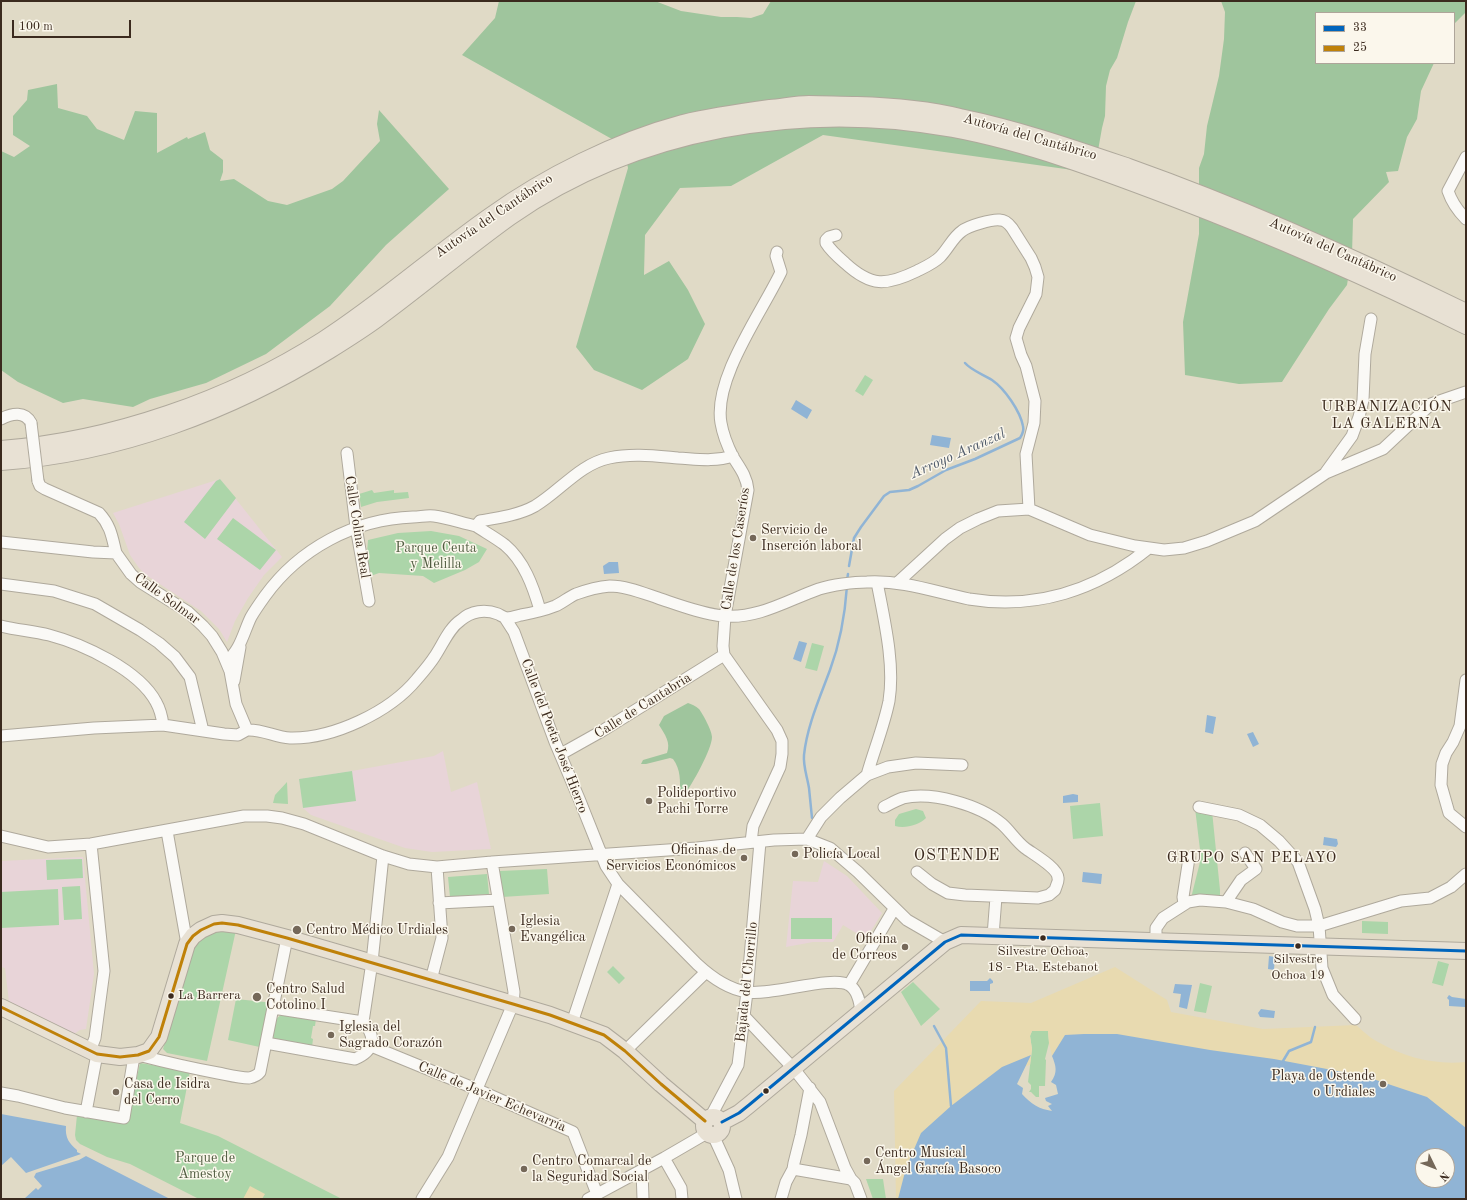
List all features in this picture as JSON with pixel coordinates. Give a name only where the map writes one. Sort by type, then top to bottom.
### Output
[{"type":"highway","name":"Autovía del Cantábrico","points":[[1,449],[38,445],[103,432],[173,412],[240,385],[322,341],[381,300],[436,254],[494,212],[558,173],[627,142],[698,120],[736,112],[807,104],[885,106],[958,116],[1025,133],[1221,201],[1392,275],[1466,312]]},
{"type":"highway","name":"Autovía del Cantábrico","points":[[1,462],[55,456],[106,445],[177,425],[247,396],[306,365],[353,336],[514,215],[564,184],[630,154],[681,139],[757,124],[826,118],[900,122],[957,130],[1020,146],[1084,166],[1212,213],[1386,287],[1466,326]]},
{"type":"highway","points":[[1,1007],[94,1052],[120,1057],[141,1054],[159,1037],[187,944],[192,936],[214,924],[222,923],[238,925],[372,962],[513,1004],[604,1035],[712,1126],[739,1113],[946,942],[961,935],[1466,951]]},
{"type":"street","points":[[1466,157],[1448,191],[1451,201],[1456,209],[1466,219]]},
{"type":"street","points":[[836,235],[828,237],[826,243],[855,273],[868,280],[887,282],[932,264],[940,257],[956,236],[967,228],[994,220],[1001,220],[1009,224],[1012,228],[1036,267],[1038,277],[1036,294],[1019,328],[1016,338],[1026,366],[1034,401],[1034,423],[1026,454],[1029,509]]},
{"type":"street","name":"Calle de los Caseríos","points":[[724,655],[725,616],[748,483],[745,475],[733,456],[723,433],[720,420],[720,405],[727,377],[733,361],[781,272],[776,256],[777,252]]},
{"type":"street","points":[[1326,473],[1352,436],[1359,417],[1363,400],[1365,354],[1371,320]]},
{"type":"street","points":[[897,583],[945,538],[960,528],[998,511],[1029,509],[1090,535],[1135,546],[1164,550],[1184,548],[1207,541],[1231,532],[1270,512],[1297,491],[1326,473],[1383,449],[1431,404],[1466,392]]},
{"type":"street","points":[[1,419],[7,416],[20,414],[28,418],[31,423],[38,481],[40,486],[99,513],[110,529],[116,554],[1,542]]},
{"type":"street","name":"Calle Colina Real","points":[[347,453],[356,527],[369,601]]},
{"type":"street","points":[[476,526],[480,521],[503,517],[534,506],[578,472],[607,458],[634,455],[705,460],[723,459],[733,456]]},
{"type":"street","points":[[226,661],[234,654],[251,617],[265,596],[296,562],[320,545],[356,527],[399,518],[434,516],[476,526],[505,545],[520,563],[530,579],[540,610]]},
{"type":"street","points":[[1,736],[164,725],[238,735],[247,730],[257,730],[278,736],[293,738],[329,732],[352,725],[374,714],[413,684],[436,655],[453,628],[460,620],[470,614],[481,611],[498,614],[505,618],[524,615],[555,606],[576,594],[596,588],[612,586],[625,588],[710,614],[725,616],[754,614],[822,588],[872,582],[897,583],[969,598],[999,602],[1032,601],[1060,595],[1092,584],[1128,564],[1149,548]]},
{"type":"street","name":"Calle Solmar","points":[[116,554],[131,574],[140,582],[188,612],[204,626],[226,661],[230,671],[236,704],[247,730]]},
{"type":"street","points":[[867,775],[882,729],[889,701],[891,671],[872,582]]},
{"type":"street","points":[[1,584],[54,591],[95,604],[140,630],[159,643],[175,657],[190,677],[203,731]]},
{"type":"street","name":"Calle del Poeta José Hierro","points":[[505,618],[514,632],[606,866],[618,884],[706,972],[722,983],[738,991],[760,993],[838,982],[849,985]]},
{"type":"street","points":[[1,626],[35,632],[65,640],[84,647],[111,662],[133,676],[156,700],[164,725]]},
{"type":"street","points":[[233,687],[242,638]]},
{"type":"street","points":[[724,655],[777,730],[782,741],[780,767],[753,826],[756,842]]},
{"type":"street","name":"Calle de Cantabria","points":[[561,754],[602,731],[724,655]]},
{"type":"street","points":[[1466,680],[1460,726],[1454,742],[1446,753],[1442,764],[1441,785],[1449,813],[1466,827]]},
{"type":"street","points":[[807,839],[821,817],[840,798],[867,775],[888,767],[916,763],[962,766]]},
{"type":"street","points":[[884,807],[904,798],[919,797],[939,798],[960,802],[979,809],[991,815],[1003,825],[1021,845],[1056,871],[1058,878],[1055,890],[1048,895],[1038,898],[996,897],[948,893],[932,884],[918,872]]},
{"type":"street","points":[[1199,807],[1245,817],[1260,825],[1279,841],[1298,862],[1310,892],[1319,926],[1322,968],[1333,995],[1355,1019]]},
{"type":"street","points":[[1,836],[48,847],[91,844],[244,816],[267,816],[282,818],[304,824],[383,856],[409,864],[437,867],[807,839],[830,848],[846,859],[907,920],[946,942]]},
{"type":"street","points":[[167,831],[187,944]]},
{"type":"street","name":"Bajada del Chorrillo","points":[[712,1126],[738,1066],[747,992],[756,842]]},
{"type":"street","points":[[86,1112],[104,971],[91,844]]},
{"type":"street","points":[[1226,902],[1241,880],[1256,869],[1245,853]]},
{"type":"street","points":[[363,1022],[372,962],[383,856]]},
{"type":"street","points":[[1182,906],[1190,858]]},
{"type":"street","points":[[422,1199],[448,1158],[513,1004],[514,992],[492,862]]},
{"type":"street","points":[[431,980],[442,938],[437,867]]},
{"type":"street","points":[[1156,940],[1156,928],[1163,918],[1188,902],[1200,900],[1226,902],[1297,926],[1319,926],[1401,901],[1430,898],[1451,887],[1466,874]]},
{"type":"street","points":[[572,1023],[618,884]]},
{"type":"street","points":[[993,936],[996,897]]},
{"type":"street","points":[[439,903],[498,900]]},
{"type":"street","points":[[861,1012],[856,992],[849,985],[894,908]]},
{"type":"street","points":[[1,1093],[86,1112],[124,1118],[141,1054],[188,1067],[247,1078],[254,1077],[260,1072],[287,938]]},
{"type":"street","points":[[624,1051],[706,972]]},
{"type":"street","points":[[266,1043],[355,1059],[367,1052],[371,1046],[372,1036],[363,1022],[273,1008]]},
{"type":"street","points":[[744,1016],[794,1068],[820,1102],[845,1168],[855,1183],[861,1199]]},
{"type":"street","name":"Calle de Javier Echevarría","points":[[371,1046],[573,1132],[592,1197]]},
{"type":"street","points":[[781,1199],[786,1182],[793,1169],[802,1135],[810,1088]]},
{"type":"street","points":[[592,1197],[664,1158],[712,1126],[729,1170],[736,1199]]},
{"type":"street","points":[[664,1158],[681,1188],[682,1199]]},
{"type":"street","points":[[793,1169],[851,1179]]},
{"type":"street","points":[[642,1170],[643,1199]]},
{"type":"shaded area","points":[[220,479],[282,557],[264,575],[248,598],[235,621],[227,642],[219,629],[201,611],[146,575],[139,568],[130,555],[119,524],[113,513]]},
{"type":"shaded area","points":[[443,751],[451,792],[477,782],[491,849],[432,852],[405,848],[311,815],[303,808],[299,779],[434,756]]},
{"type":"shaded area","points":[[83,857],[94,974],[86,1029],[80,1030],[74,1034],[9,1002],[5,968],[1,967],[1,861]]},
{"type":"shaded area","points":[[824,861],[847,876],[882,913],[866,939],[843,925],[833,942],[813,942],[786,947],[793,881],[818,882]]},
{"type":"green space","points":[[499,1],[655,1],[681,11],[721,17],[751,18],[763,14],[771,1],[1136,1],[1117,58],[1110,70],[1106,86],[1105,116],[1094,173],[823,135],[731,186],[680,188],[645,235],[644,275],[669,261],[688,290],[705,324],[688,359],[642,390],[594,370],[576,347],[628,168],[625,154],[619,143],[462,55],[495,18]]},
{"type":"green space","points":[[1221,1],[1466,1],[1466,12],[1455,23],[1455,12],[1315,12],[1315,64],[1434,64],[1421,91],[1417,119],[1407,137],[1398,171],[1386,172],[1389,182],[1353,219],[1352,254],[1347,285],[1329,309],[1282,382],[1239,384],[1185,375],[1183,322],[1199,234],[1199,168],[1204,154],[1207,126],[1219,76],[1224,39],[1225,12]]},
{"type":"green space","points":[[57,84],[58,108],[87,116],[97,129],[124,140],[135,111],[157,113],[157,153],[187,137],[188,139],[205,132],[210,150],[223,160],[223,172],[220,181],[234,179],[268,201],[287,205],[332,189],[343,181],[380,141],[377,124],[379,110],[449,189],[386,245],[330,306],[266,354],[206,383],[150,399],[133,407],[83,399],[63,403],[18,382],[1,370],[1,151],[14,157],[30,146],[13,135],[13,116],[27,100],[28,90]]},
{"type":"green space","points":[[865,375],[873,380],[863,396],[855,391]]},
{"type":"green space","points":[[220,479],[236,498],[205,539],[184,522],[216,481]]},
{"type":"green space","points":[[372,490],[374,493],[394,490],[394,493],[408,492],[409,498],[377,502],[361,507],[359,494]]},
{"type":"green space","points":[[233,518],[276,550],[260,570],[217,539]]},
{"type":"green space","name":"Parque Ceuta y Melilla","points":[[431,531],[459,536],[487,549],[479,562],[465,570],[434,583],[423,576],[379,573],[365,578],[368,540],[398,533]]},
{"type":"green space","points":[[812,643],[824,646],[817,671],[805,668]]},
{"type":"green space","points":[[688,703],[701,711],[712,737],[709,750],[684,795],[680,794],[679,771],[673,759],[670,758],[641,764],[643,760],[667,753],[668,742],[659,725],[664,716]]},
{"type":"green space","points":[[352,771],[356,801],[303,808],[299,779]]},
{"type":"green space","points":[[287,782],[288,804],[273,803],[275,795]]},
{"type":"green space","points":[[1100,803],[1103,836],[1073,839],[1070,806]]},
{"type":"green space","points":[[1195,808],[1212,811],[1220,898],[1191,898],[1201,858]]},
{"type":"green space","points":[[916,809],[923,811],[926,818],[920,823],[912,826],[895,826],[895,820],[899,814]]},
{"type":"green space","points":[[82,859],[83,878],[47,880],[46,860]]},
{"type":"green space","points":[[547,869],[549,894],[502,897],[499,871]]},
{"type":"green space","points":[[487,874],[489,894],[450,897],[448,877]]},
{"type":"green space","points":[[80,886],[82,919],[64,920],[62,887]]},
{"type":"green space","points":[[58,889],[59,925],[1,928],[1,892]]},
{"type":"green space","points":[[791,918],[832,918],[832,939],[791,939]]},
{"type":"green space","points":[[1362,921],[1388,922],[1388,934],[1362,933]]},
{"type":"green space","points":[[236,930],[207,1061],[167,1053],[163,1049],[193,945],[213,931]]},
{"type":"green space","points":[[1438,961],[1449,964],[1443,986],[1432,983]]},
{"type":"green space","points":[[613,966],[625,978],[619,984],[607,972]]},
{"type":"green space","points":[[913,982],[940,1009],[921,1026],[901,992]]},
{"type":"green space","points":[[1200,983],[1212,986],[1206,1013],[1194,1011]]},
{"type":"green space","points":[[236,999],[274,1003],[264,1048],[228,1040]]},
{"type":"green space","points":[[282,1014],[316,1019],[311,1038],[313,1039],[312,1047],[274,1040],[273,1037],[276,1019]]},
{"type":"green space","points":[[1032,1031],[1048,1031],[1049,1043],[1045,1059],[1045,1086],[1039,1086],[1039,1097],[1036,1097],[1029,1092],[1031,1089],[1031,1085],[1028,1082],[1032,1049],[1030,1036]]},
{"type":"green space","name":"Parque de Amestoy","points":[[140,1063],[190,1071],[180,1123],[218,1136],[342,1199],[199,1199],[130,1164],[107,1157],[80,1144],[76,1140],[75,1135],[77,1115],[127,1123]]},
{"type":"green space","points":[[866,1179],[883,1179],[886,1199],[873,1199]]},
{"type":"sand","name":"Playa de Ostende o Urdiales","points":[[1115,967],[1167,1000],[1171,1012],[1263,1029],[1356,1025],[1375,1040],[1389,1048],[1410,1056],[1432,1061],[1454,1063],[1466,1062],[1466,1150],[1072,1055],[1052,1056],[1048,1031],[1032,1031],[1030,1036],[1032,1049],[1030,1065],[1022,1067],[901,1199],[896,1199],[894,1091],[981,1001],[1031,1003]]},
{"type":"sand","points":[[250,1186],[265,1194],[262,1199],[243,1199]]},
{"type":"water","points":[[796,400],[812,410],[807,419],[791,409]]},
{"type":"water","points":[[932,435],[951,438],[949,448],[930,445]]},
{"type":"water","points":[[609,562],[618,562],[619,573],[604,574],[603,566]]},
{"type":"water","points":[[799,641],[807,643],[801,662],[793,659]]},
{"type":"water","points":[[1207,715],[1216,717],[1213,734],[1205,732]]},
{"type":"water","points":[[1253,732],[1259,744],[1253,747],[1247,734]]},
{"type":"water","points":[[1073,794],[1078,795],[1078,802],[1063,803],[1063,796]]},
{"type":"water","points":[[1324,837],[1337,839],[1338,844],[1336,847],[1323,845]]},
{"type":"water","points":[[1083,872],[1102,874],[1101,884],[1082,882]]},
{"type":"water","points":[[1269,956],[1275,957],[1274,970],[1268,969]]},
{"type":"water","points":[[990,978],[993,983],[990,984],[990,991],[970,991],[970,981],[987,981]]},
{"type":"water","points":[[1175,984],[1192,985],[1187,1009],[1179,1007],[1181,994],[1173,993]]},
{"type":"water","points":[[1449,995],[1452,997],[1466,999],[1465,1007],[1449,1006],[1449,1000],[1447,998]]},
{"type":"water","points":[[1261,1009],[1275,1011],[1274,1018],[1260,1017],[1258,1013]]},
{"type":"water","points":[[1117,1034],[1274,1059],[1364,1076],[1427,1097],[1466,1128],[1466,1199],[898,1199],[906,1168],[921,1133],[951,1106],[1002,1067],[1031,1055],[1017,1084],[1023,1088],[1022,1094],[1029,1101],[1043,1109],[1052,1111],[1048,1106],[1052,1104],[1046,1101],[1045,1098],[1058,1094],[1056,1085],[1051,1082],[1055,1075],[1056,1069],[1052,1056],[1065,1035]]},
{"type":"water","points":[[1,1114],[66,1126],[68,1140],[77,1152],[81,1154],[26,1173],[11,1157],[1,1166]]},
{"type":"water","points":[[86,1156],[170,1199],[24,1199],[36,1188],[38,1190],[42,1186],[34,1177],[36,1173],[79,1160]]},
{"type":"waterway","name":"Arroyo Aranzal","points":[[849,566],[854,538],[884,496],[890,492],[909,490],[946,470],[975,459],[1021,437],[1023,426],[1019,414],[1007,395],[992,380],[965,363]]},
{"type":"waterway","name":"Arroyo Aranzal","points":[[847,581],[848,574]]},
{"type":"waterway","name":"Arroyo Aranzal","points":[[812,818],[804,755],[814,712],[837,650],[845,608],[847,586]]},
{"type":"waterway","name":"Arroyo Aranzal","points":[[934,1026],[946,1048],[951,1106]]},
{"type":"waterway","points":[[1283,1061],[1289,1051],[1311,1042],[1315,1027]]},
{"type":"transit line","name":"25","points":[[1,1007],[97,1054],[120,1057],[138,1055],[149,1051],[159,1037],[187,944],[193,936],[201,930],[214,924],[222,923],[238,925],[550,1015],[604,1035],[625,1051],[705,1121]]},
{"type":"transit line","name":"33","points":[[722,1122],[739,1113],[749,1105],[945,942],[961,935],[1466,951]]},
{"type":"place","name":"Servicio de Inserción laboral","points":[[753,538]]},
{"type":"place","name":"Polideportivo Pachi Torre","points":[[649,801]]},
{"type":"place","name":"Policía Local","points":[[795,854]]},
{"type":"place","name":"Oficinas de Servicios Económicos","points":[[744,858]]},
{"type":"place","name":"Iglesia Evangélica","points":[[512,929]]},
{"type":"place","name":"Centro Médico Urdiales","points":[[297,930]]},
{"type":"place","name":"Silvestre Ochoa, 18 - Pta. Estebanot","points":[[1043,938]]},
{"type":"place","name":"Silvestre Ochoa 19","points":[[1298,946]]},
{"type":"place","name":"Oficina de Correos","points":[[905,947]]},
{"type":"place","name":"La Barrera","points":[[171,996]]},
{"type":"place","name":"Centro Salud Cotolino I","points":[[257,997]]},
{"type":"place","name":"Iglesia del Sagrado Corazón","points":[[331,1035]]},
{"type":"place","name":"Playa de Ostende o Urdiales","points":[[1383,1084]]},
{"type":"place","name":"Casa de Isidra del Cerro","points":[[116,1092]]},
{"type":"place","name":"Centro Musical Ángel García Basoco","points":[[867,1161]]},
{"type":"place","name":"Centro Comarcal de la Seguridad Social","points":[[524,1169]]},
{"type":"district","name":"URBANIZACIÓN LA GALERNA","points":[[1387,416]]},
{"type":"district","name":"OSTENDE","points":[[957,856]]},
{"type":"district","name":"GRUPO SAN PELAYO","points":[[1252,858]]}]
